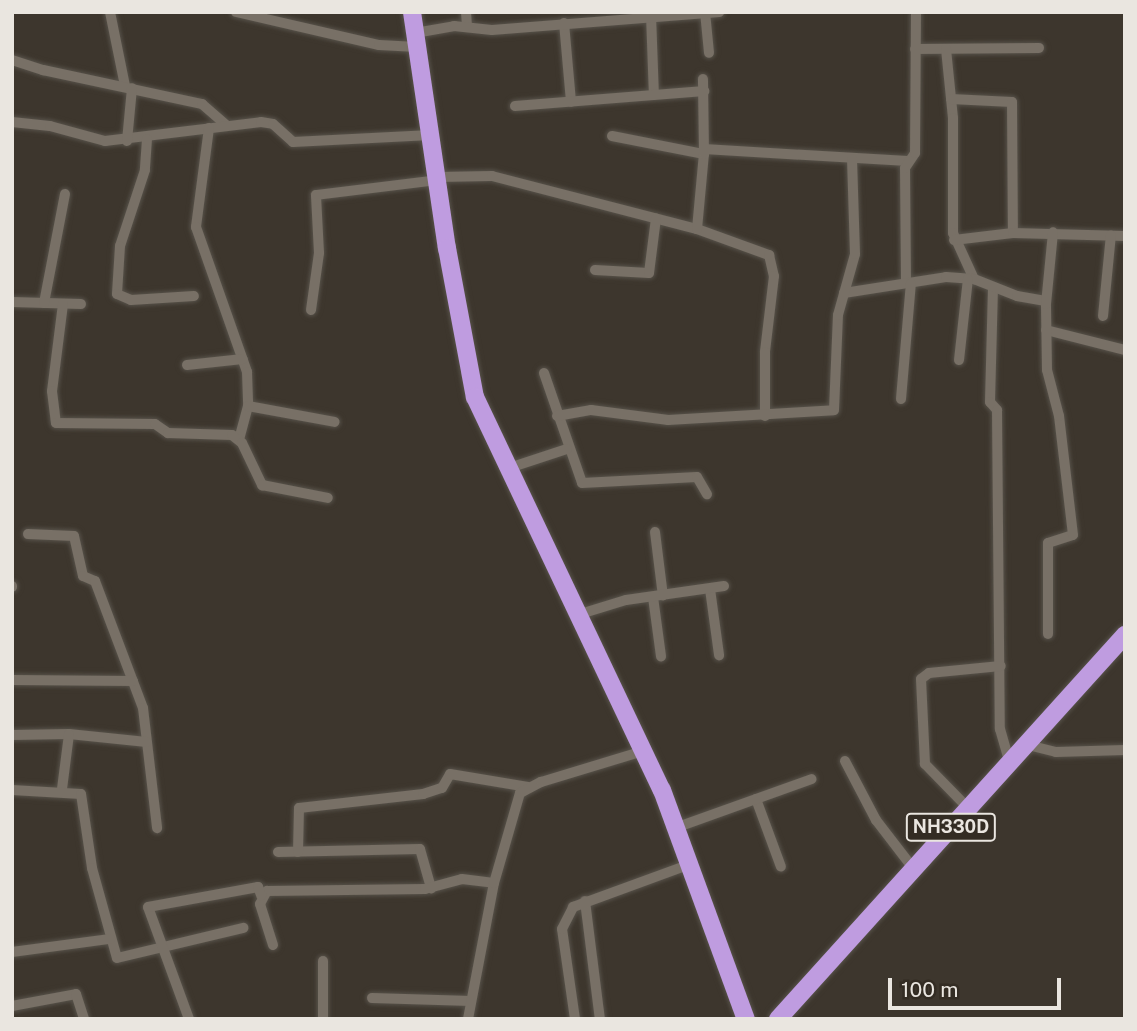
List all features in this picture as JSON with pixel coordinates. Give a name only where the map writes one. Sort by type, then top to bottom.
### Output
[{"type":"highway","points":[[412,12],[467,366],[485,425],[643,751],[676,828],[746,1019]]},
{"type":"highway","name":"NH330D","points":[[778,1019],[1125,635]]},
{"type":"street","points":[[110,12],[128,87],[127,141]]},
{"type":"street","points":[[236,12],[379,45],[416,40],[467,27],[492,30],[651,15],[719,12]]},
{"type":"street","points":[[466,12],[467,27]]},
{"type":"street","points":[[554,12],[559,24],[571,102]]},
{"type":"street","points":[[901,400],[909,283],[908,161],[915,153],[916,12]]},
{"type":"street","points":[[705,13],[709,53]]},
{"type":"street","points":[[651,15],[654,95]]},
{"type":"street","points":[[915,49],[1039,48]]},
{"type":"street","points":[[946,49],[951,99],[954,240],[971,279],[959,360]]},
{"type":"street","points":[[12,60],[202,104],[226,125]]},
{"type":"street","points":[[697,229],[704,151],[703,79]]},
{"type":"street","points":[[515,106],[704,91]]},
{"type":"street","points":[[951,99],[1012,102],[1013,233]]},
{"type":"street","points":[[12,122],[50,126],[105,141],[148,139],[226,125],[269,122],[293,142],[431,135]]},
{"type":"street","points":[[209,128],[196,227],[243,359],[248,406],[239,439]]},
{"type":"street","points":[[611,136],[704,151],[908,161]]},
{"type":"street","points":[[148,139],[145,170],[120,247],[117,294],[131,300],[194,296]]},
{"type":"street","points":[[557,416],[591,410],[668,420],[765,416],[835,409],[837,329],[855,254],[852,159]]},
{"type":"street","points":[[311,310],[319,253],[316,195],[437,178],[492,176],[697,229],[772,259],[765,352],[765,416]]},
{"type":"street","points":[[44,303],[65,194]]},
{"type":"street","points":[[595,270],[649,273],[656,218]]},
{"type":"street","points":[[954,240],[1013,233],[1054,232],[1125,236]]},
{"type":"street","points":[[1048,634],[1048,543],[1073,535],[1059,416],[1047,370],[1046,301],[1054,232]]},
{"type":"street","points":[[1103,316],[1111,235]]},
{"type":"street","points":[[844,293],[940,277],[971,279],[1046,301]]},
{"type":"street","points":[[993,287],[990,402],[997,410],[1000,729],[1009,761]]},
{"type":"street","points":[[12,302],[82,304]]},
{"type":"street","points":[[63,304],[52,391],[56,423],[155,424],[165,432],[227,434],[239,439],[262,485],[328,498]]},
{"type":"street","points":[[1046,330],[1125,351]]},
{"type":"street","points":[[187,365],[243,359]]},
{"type":"street","points":[[544,373],[567,449],[583,484],[697,477],[708,494]]},
{"type":"street","points":[[248,406],[335,422]]},
{"type":"street","points":[[506,469],[567,449]]},
{"type":"street","points":[[655,532],[660,656]]},
{"type":"street","points":[[28,534],[76,538],[83,575],[95,581],[133,681],[148,741],[157,828]]},
{"type":"street","points":[[578,615],[658,596],[724,586]]},
{"type":"street","points":[[710,589],[719,655]]},
{"type":"street","points":[[968,808],[925,764],[920,681],[929,673],[1001,667]]},
{"type":"street","points":[[12,680],[133,681]]},
{"type":"street","points":[[12,735],[69,734],[148,741]]},
{"type":"street","points":[[62,789],[69,734]]},
{"type":"street","points":[[1024,744],[1056,752],[1125,750]]},
{"type":"street","points":[[298,852],[296,812],[300,807],[424,794],[442,788],[450,774],[528,787],[643,751]]},
{"type":"street","points":[[845,761],[876,820],[913,868]]},
{"type":"street","points":[[676,828],[812,779]]},
{"type":"street","points":[[468,1019],[494,883],[514,806],[528,787]]},
{"type":"street","points":[[12,790],[77,790],[83,797],[92,868],[110,939],[119,959],[243,928]]},
{"type":"street","points":[[756,799],[780,867]]},
{"type":"street","points":[[278,852],[421,849],[431,888]]},
{"type":"street","points":[[575,1019],[562,929],[573,906],[688,865]]},
{"type":"street","points":[[261,895],[271,891],[431,888],[461,879],[494,883]]},
{"type":"street","points":[[189,1019],[160,950],[148,906],[258,887],[273,945]]},
{"type":"street","points":[[585,901],[600,1019]]},
{"type":"street","points":[[12,953],[110,939]]},
{"type":"street","points":[[323,961],[323,1019]]},
{"type":"street","points":[[12,1006],[76,994],[84,1019]]},
{"type":"street","points":[[372,998],[471,1001]]}]
